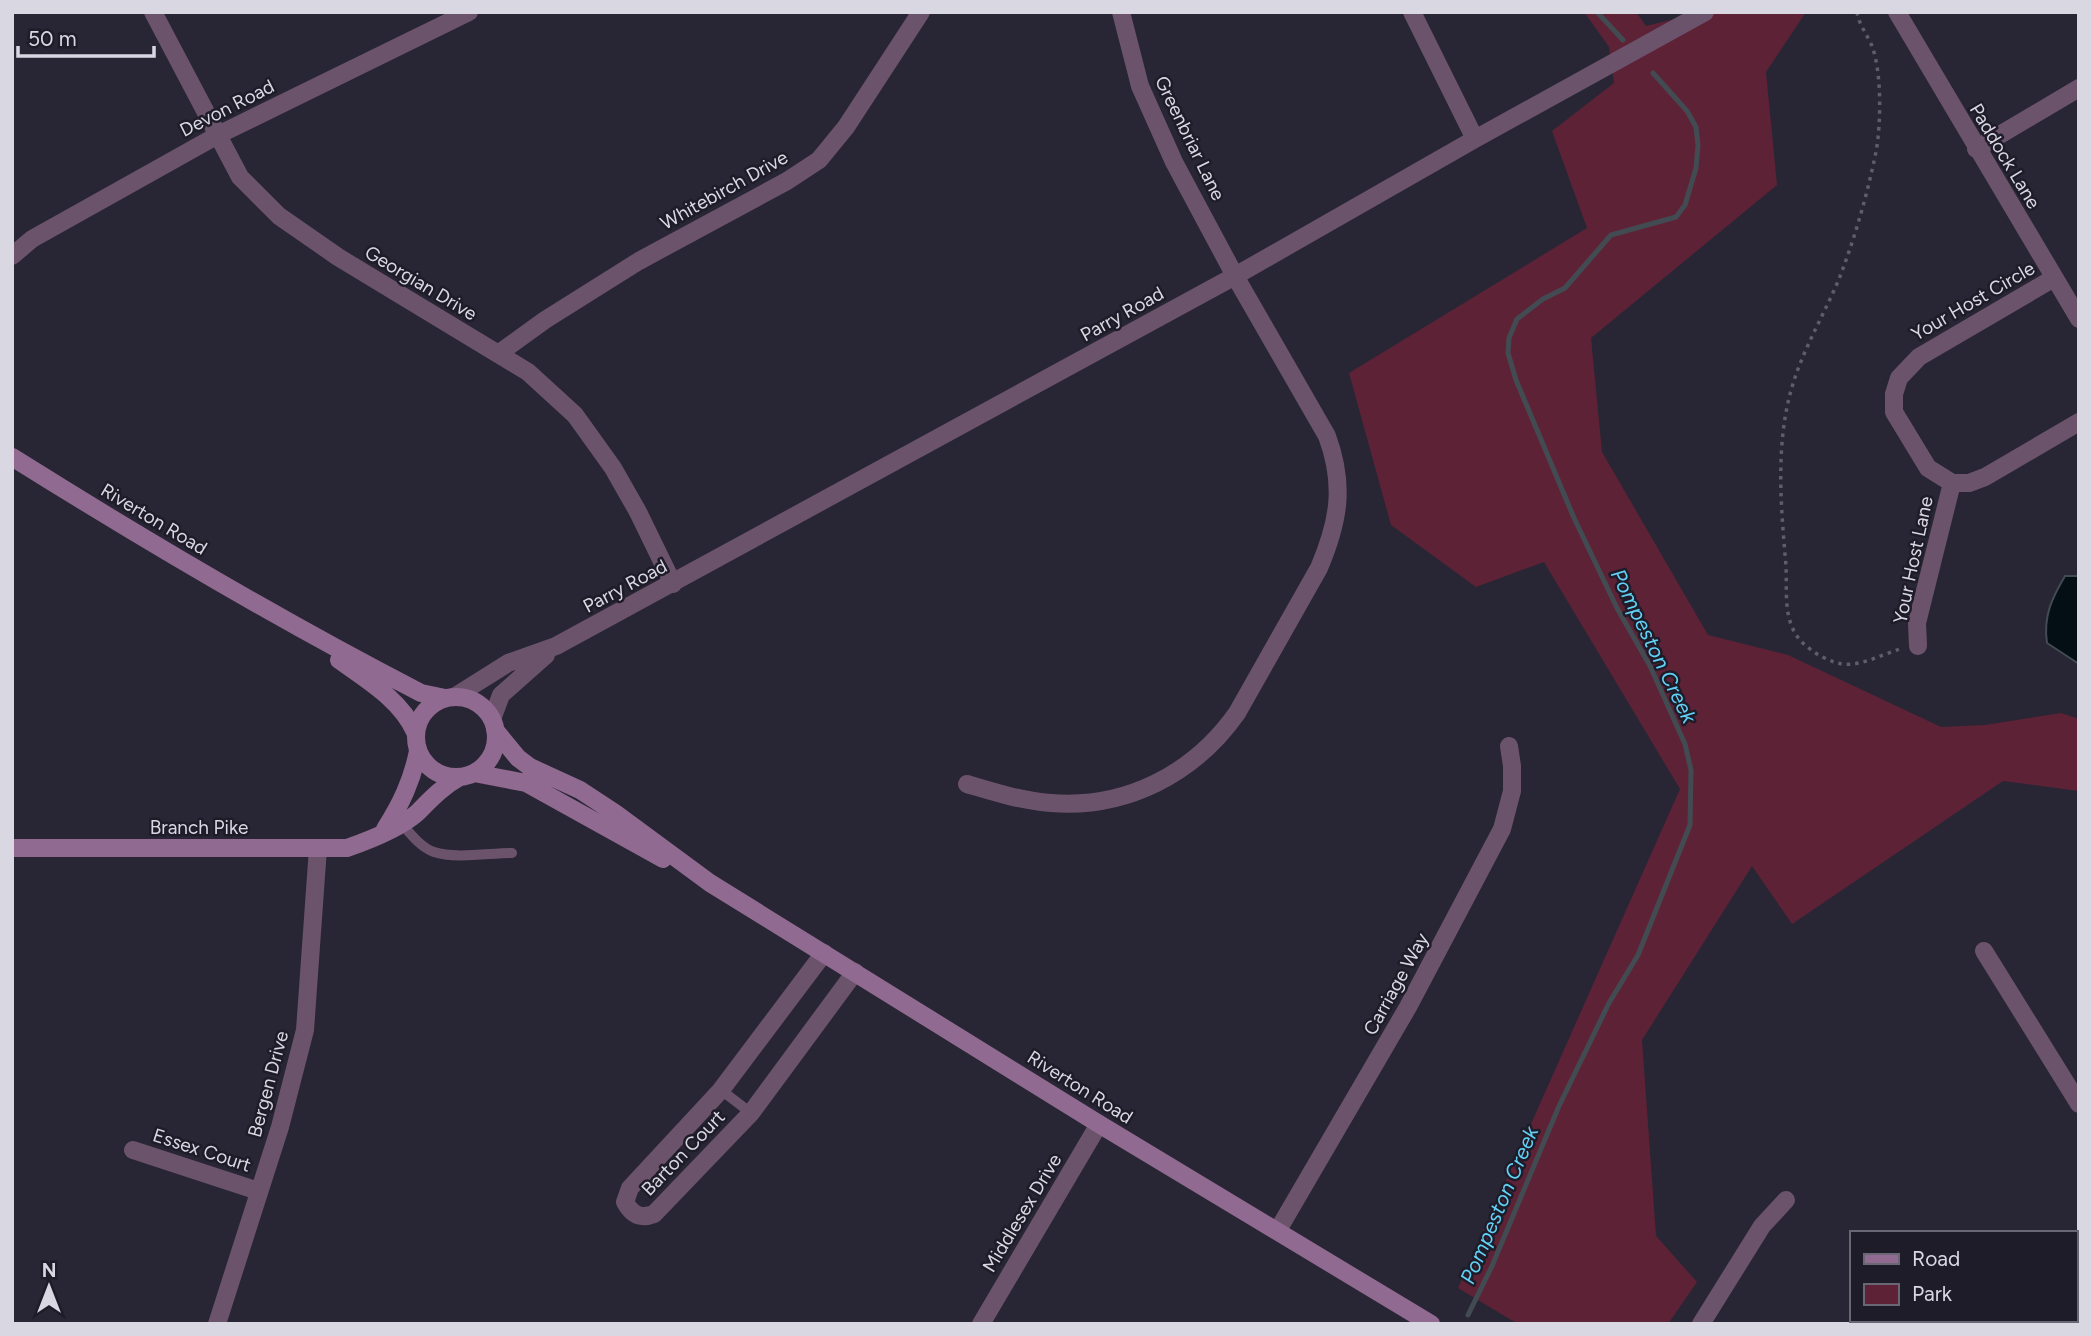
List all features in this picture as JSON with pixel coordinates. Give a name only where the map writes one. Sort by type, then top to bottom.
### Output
[{"type":"main road","name":"Riverton Road","points":[[12,457],[276,616],[422,694],[449,697]]},
{"type":"main road","name":"Riverton Road","points":[[276,616],[394,701],[415,732]]},
{"type":"main road","points":[[383,832],[398,809],[412,778],[418,751],[415,732],[424,712],[433,704],[449,697],[470,699],[480,705],[494,724],[496,745],[492,756],[485,765],[467,775],[443,775],[433,771],[418,751]]},
{"type":"main road","name":"Riverton Road","points":[[494,724],[518,758],[530,767],[580,790],[710,883]]},
{"type":"main road","name":"Riverton Road","points":[[467,775],[526,783],[710,883],[1099,1124],[1431,1324]]},
{"type":"main road","name":"Branch Pike","points":[[12,848],[347,848],[415,815],[433,795],[467,775]]},
{"type":"street","name":"Georgian Drive","points":[[153,12],[240,177],[279,216],[338,257],[528,372],[575,415],[619,479],[673,584]]},
{"type":"street","name":"Devon Road","points":[[12,256],[32,239],[218,135],[469,12]]},
{"type":"street","name":"Whitebirch Drive","points":[[498,354],[545,320],[639,261],[787,181],[819,160],[846,127],[921,12]]},
{"type":"street","name":"Greenbriar Lane","points":[[967,784],[1028,800],[1081,804],[1107,801],[1161,782],[1205,751],[1237,713],[1319,568],[1329,543],[1339,500],[1334,456],[1327,436],[1235,276],[1174,162],[1140,86],[1121,12]]},
{"type":"street","points":[[1412,12],[1475,139]]},
{"type":"street","name":"Parry Road","points":[[449,697],[508,663],[556,646],[673,584],[1235,276],[1705,12]]},
{"type":"street","name":"Paddock Lane","points":[[1897,12],[2079,320]]},
{"type":"street","points":[[1976,149],[2079,88]]},
{"type":"street","name":"Your Host Circle","points":[[1951,483],[1928,468],[1894,412],[1894,394],[1899,378],[1919,357],[2054,278]]},
{"type":"street","points":[[1951,483],[1969,483],[1985,477],[2079,422]]},
{"type":"street","name":"Your Host Lane","points":[[1918,646],[1917,623],[1951,483]]},
{"type":"street","name":"Parry Road","points":[[494,724],[501,695],[556,646]]},
{"type":"street","name":"Carriage Way","points":[[1278,1230],[1408,1007],[1492,851],[1510,805],[1513,779],[1509,746]]},
{"type":"street","name":"Bergen Drive","points":[[217,1324],[280,1127],[305,1030],[318,848]]},
{"type":"street","points":[[1984,951],[2079,1104]]},
{"type":"street","name":"Barton Court","points":[[824,953],[721,1090],[630,1188],[625,1202],[637,1216],[654,1214],[751,1113],[855,972]]},
{"type":"street","name":"Middlesex Drive","points":[[981,1324],[1099,1124]]},
{"type":"street","name":"Essex Court","points":[[133,1150],[258,1191]]},
{"type":"street","points":[[1700,1324],[1762,1226],[1786,1200]]},
{"type":"lane","points":[[401,823],[421,845],[434,852],[512,853]]},
{"type":"lane","points":[[721,1090],[751,1113]]},
{"type":"path","points":[[1857,12],[1872,45],[1877,71],[1877,141],[1857,228],[1847,258],[1796,376],[1786,411],[1781,474],[1787,601],[1797,637],[1835,663],[1863,662],[1918,646]]},
{"type":"green space","points":[[1584,12],[1636,12],[1646,26],[1704,12],[1806,12],[1766,72],[1777,185],[1591,338],[1602,452],[1708,635],[1788,655],[1941,727],[1985,725],[2061,713],[2079,719],[2079,791],[2003,781],[1792,924],[1752,866],[1642,1040],[1656,1236],[1697,1282],[1668,1324],[1518,1324],[1458,1288],[1680,789],[1544,562],[1476,587],[1391,525],[1349,373],[1587,228],[1552,131],[1614,83],[1609,47]]},
{"type":"shaded area","points":[[2065,576],[2079,576],[2079,664],[2047,643],[2046,624],[2050,608]]},
{"type":"waterway","name":"Pompeston Creek","points":[[1597,12],[1623,40]]},
{"type":"waterway","name":"Pompeston Creek","points":[[1468,1315],[1492,1266],[1559,1106],[1609,1003],[1638,955],[1690,825],[1691,770],[1685,744],[1650,666],[1617,608],[1574,518],[1516,380],[1508,353],[1509,338],[1517,319],[1543,299],[1565,288],[1611,235],[1676,217],[1685,205],[1696,168],[1696,127],[1687,111],[1653,73]]}]
